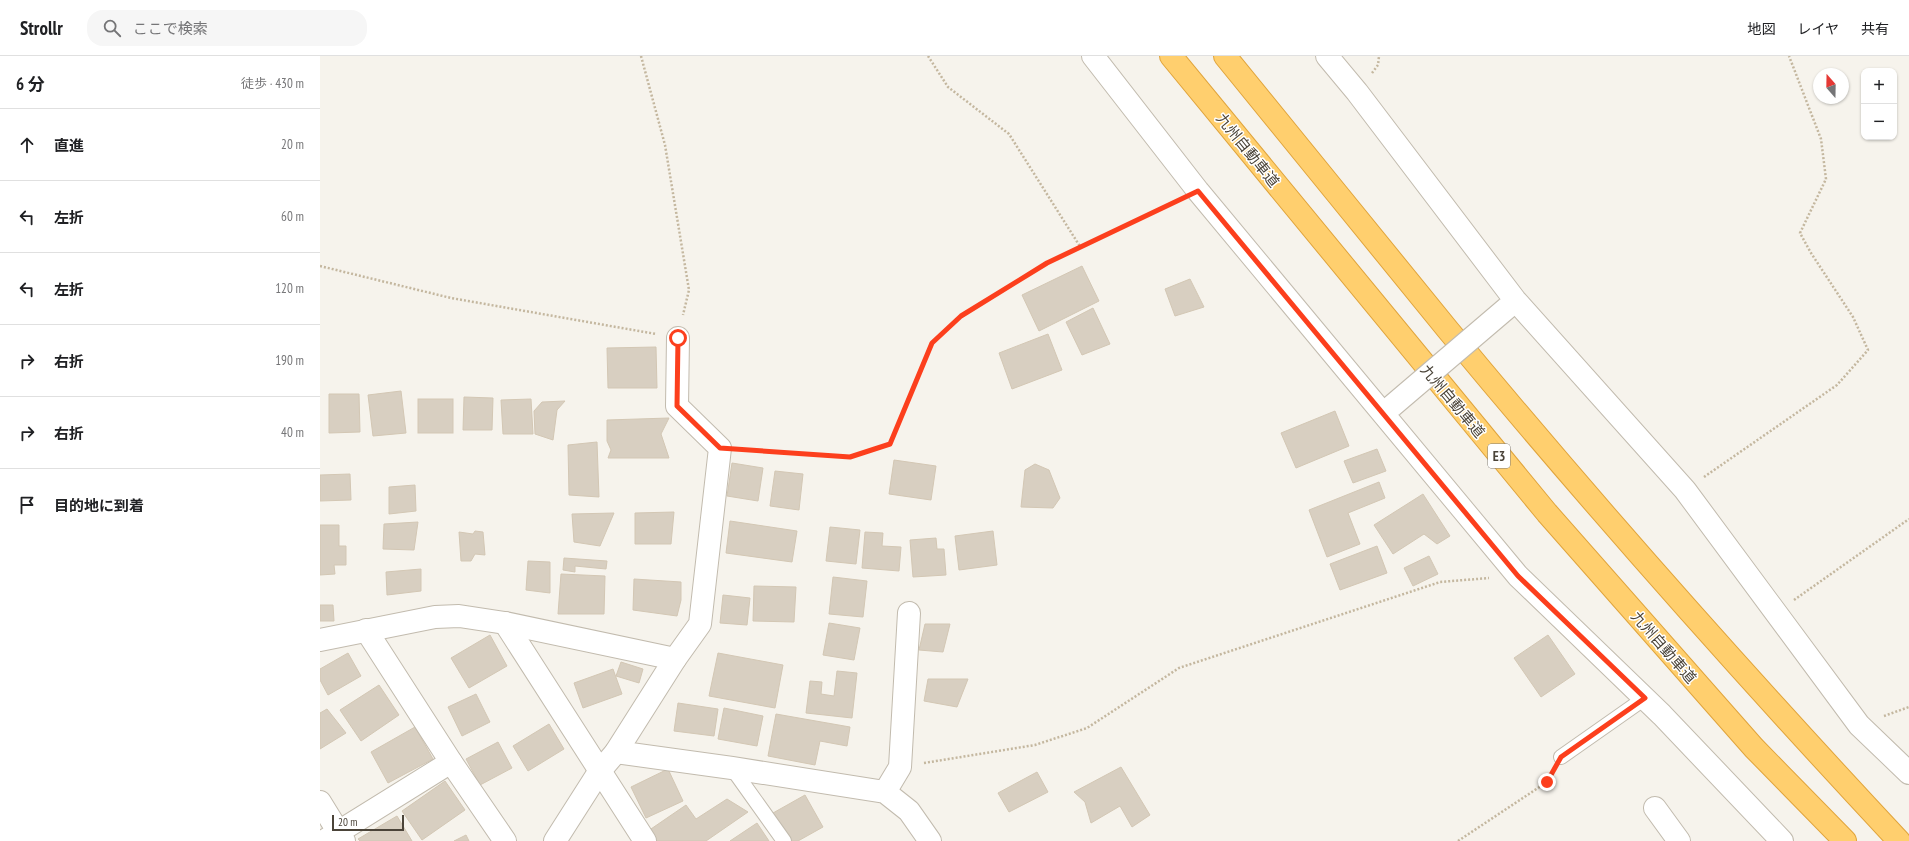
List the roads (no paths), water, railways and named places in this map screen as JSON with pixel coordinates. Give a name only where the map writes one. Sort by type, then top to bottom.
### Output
[{"type":"highway","name":"九州自動車道","points":[[1171,56],[1430,374],[1547,513],[1754,748],[1845,841]]},
{"type":"highway","points":[[1225,56],[1449,331],[1576,481],[1812,748],[1899,841]]},
{"type":"street","points":[[1093,56],[1198,191],[1388,411],[1518,576],[1645,698],[1782,841]]},
{"type":"street","points":[[1327,56],[1357,92],[1511,304],[1685,490],[1859,725],[1909,773]]},
{"type":"street","points":[[1388,411],[1511,304]]},
{"type":"street","points":[[555,841],[599,772],[616,752],[675,659],[700,624],[720,448],[677,406],[678,338]]},
{"type":"street","points":[[885,792],[900,767],[909,614]]},
{"type":"street","points":[[320,640],[366,630],[446,616],[473,617],[675,659]]},
{"type":"street","points":[[505,623],[599,772],[645,841]]},
{"type":"street","points":[[366,630],[451,762],[505,841]]},
{"type":"street","points":[[616,752],[732,768],[885,792],[909,811],[930,841]]},
{"type":"street","points":[[320,802],[335,838],[451,762]]},
{"type":"street","points":[[1655,808],[1678,841]]},
{"type":"lane","points":[[1561,757],[1645,698]]},
{"type":"lane","points":[[732,768],[784,841]]}]
